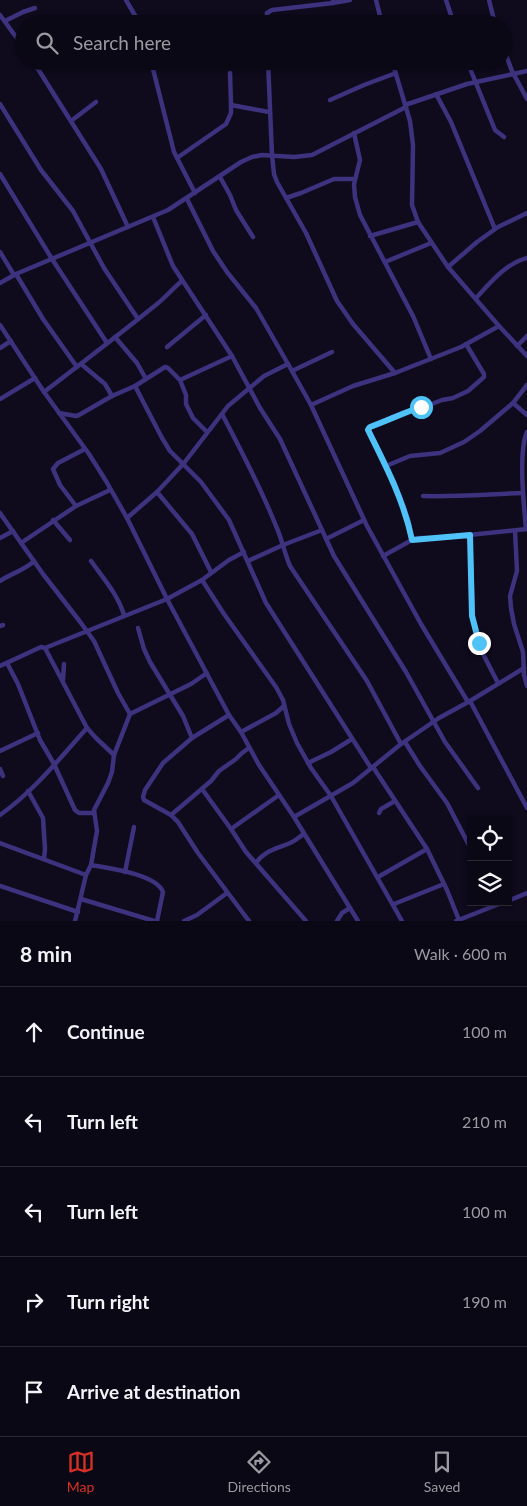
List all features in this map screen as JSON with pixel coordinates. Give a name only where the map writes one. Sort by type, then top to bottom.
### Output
[{"type":"street","points":[[126,0],[135,15]]},
{"type":"street","points":[[267,15],[271,10],[350,0]]},
{"type":"street","points":[[376,0],[380,15]]},
{"type":"street","points":[[446,0],[451,15]]},
{"type":"street","points":[[489,0],[493,15]]},
{"type":"street","points":[[17,15],[35,8]]},
{"type":"street","points":[[0,14],[15,35]]},
{"type":"street","points":[[5,21],[15,16]]},
{"type":"street","points":[[512,69],[527,99]]},
{"type":"street","points":[[39,70],[100,169],[128,227]]},
{"type":"street","points":[[152,70],[174,152],[195,193]]},
{"type":"street","points":[[268,70],[272,155],[277,182],[306,233],[337,302],[353,324],[395,373]]},
{"type":"street","points":[[395,70],[410,121],[412,140],[412,205],[418,222],[448,267],[527,356]]},
{"type":"street","points":[[470,70],[495,130],[504,137]]},
{"type":"street","points":[[0,283],[153,217],[252,157],[312,155],[406,106],[436,94],[475,82],[527,71]]},
{"type":"street","points":[[177,158],[226,124],[232,105],[230,73]]},
{"type":"street","points":[[330,100],[396,73]]},
{"type":"street","points":[[436,94],[452,126],[495,229]]},
{"type":"street","points":[[71,121],[96,102]]},
{"type":"street","points":[[0,104],[41,170],[73,211],[104,268],[138,319]]},
{"type":"street","points":[[232,105],[270,112]]},
{"type":"street","points":[[354,133],[360,160],[355,179],[355,196],[360,215],[413,316],[431,359]]},
{"type":"street","points":[[0,174],[52,259],[107,343]]},
{"type":"street","points":[[220,176],[236,210],[253,237]]},
{"type":"street","points":[[286,198],[334,179],[355,179]]},
{"type":"street","points":[[187,198],[213,251],[256,308],[311,405],[364,520],[383,556],[421,624],[469,701],[527,808]]},
{"type":"street","points":[[448,267],[495,229],[527,212]]},
{"type":"street","points":[[153,217],[172,266],[232,356],[280,439],[334,556],[406,672],[445,742],[478,788]]},
{"type":"street","points":[[370,236],[418,222]]},
{"type":"street","points":[[385,262],[431,243]]},
{"type":"street","points":[[0,252],[43,319],[79,366],[105,384],[112,396]]},
{"type":"street","points":[[476,298],[507,267],[527,258]]},
{"type":"street","points":[[44,392],[166,297],[182,281]]},
{"type":"street","points":[[168,347],[206,315]]},
{"type":"street","points":[[0,325],[44,392],[85,449],[127,518],[167,599],[229,715],[358,921]]},
{"type":"street","points":[[311,405],[353,386],[431,359],[466,344],[499,326]]},
{"type":"street","points":[[517,346],[527,336]]},
{"type":"street","points":[[115,337],[137,364],[146,379]]},
{"type":"street","points":[[0,348],[11,341]]},
{"type":"street","points":[[412,540],[408,519],[395,484],[368,430],[402,413],[453,398],[468,391],[479,382],[484,377],[484,374],[466,344]]},
{"type":"street","points":[[292,371],[332,352]]},
{"type":"street","points":[[180,380],[232,356]]},
{"type":"street","points":[[127,518],[158,492],[184,463],[228,406],[264,376],[288,364]]},
{"type":"street","points":[[59,413],[79,415],[167,367],[180,380],[189,410],[207,432]]},
{"type":"street","points":[[0,399],[35,378]]},
{"type":"street","points":[[386,466],[410,456],[440,452],[464,442],[513,403],[527,385]]},
{"type":"street","points":[[135,386],[170,451],[184,463],[230,520],[266,603],[352,739],[427,849],[444,884],[458,920],[493,906]]},
{"type":"street","points":[[513,403],[527,415]]},
{"type":"street","points":[[222,414],[276,524],[284,554],[290,566],[367,681],[403,743],[447,804],[467,842]]},
{"type":"street","points":[[383,556],[412,540],[526,529],[523,458],[524,441],[527,432]]},
{"type":"street","points":[[76,506],[60,485],[53,469],[58,463],[85,449]]},
{"type":"street","points":[[21,542],[76,506],[110,490]]},
{"type":"street","points":[[158,492],[192,534],[211,572]]},
{"type":"street","points":[[423,496],[461,497],[479,494],[524,493]]},
{"type":"street","points":[[0,513],[94,641],[130,714]]},
{"type":"street","points":[[53,520],[70,540]]},
{"type":"street","points":[[326,539],[364,520]]},
{"type":"street","points":[[248,561],[322,530]]},
{"type":"street","points":[[0,538],[13,531]]},
{"type":"street","points":[[515,531],[517,571],[510,596],[514,624],[523,652],[524,675],[527,686]]},
{"type":"street","points":[[470,535],[472,616],[483,654],[498,684]]},
{"type":"street","points":[[94,813],[79,813],[75,810],[38,733],[18,684],[3,663],[167,599],[202,580],[211,572],[244,552]]},
{"type":"street","points":[[0,581],[29,566],[34,561]]},
{"type":"street","points":[[91,561],[118,598],[124,615]]},
{"type":"street","points":[[202,580],[276,688],[297,744],[331,796],[402,921]]},
{"type":"street","points":[[138,628],[150,662],[183,716],[192,738]]},
{"type":"street","points":[[45,648],[88,728],[114,755]]},
{"type":"street","points":[[63,680],[64,664]]},
{"type":"street","points":[[294,817],[353,783],[403,743],[434,722],[524,668]]},
{"type":"street","points":[[75,921],[86,875],[91,865],[97,831],[94,810],[108,783],[112,772],[114,755],[130,714],[191,684],[207,673]]},
{"type":"street","points":[[241,732],[284,706]]},
{"type":"street","points":[[229,715],[192,738],[163,763],[143,795],[144,800],[171,815],[178,822],[198,853],[249,921]]},
{"type":"street","points":[[0,815],[28,791],[88,728]]},
{"type":"street","points":[[0,751],[38,733]]},
{"type":"street","points":[[308,763],[323,757],[352,739]]},
{"type":"street","points":[[171,815],[211,781],[218,771],[249,748]]},
{"type":"street","points":[[0,770],[3,776]]},
{"type":"street","points":[[202,789],[246,852],[306,921]]},
{"type":"street","points":[[28,791],[43,818],[44,859]]},
{"type":"street","points":[[231,829],[279,795]]},
{"type":"street","points":[[379,812],[380,809],[395,801]]},
{"type":"street","points":[[126,872],[134,828]]},
{"type":"street","points":[[256,863],[274,848],[290,843],[304,834]]},
{"type":"street","points":[[0,842],[86,875]]},
{"type":"street","points":[[378,877],[427,849]]},
{"type":"street","points":[[80,899],[155,921],[163,897],[161,888],[146,878],[91,865]]},
{"type":"street","points":[[394,904],[444,884]]},
{"type":"street","points":[[0,886],[78,912]]},
{"type":"street","points":[[184,921],[197,915],[227,893]]},
{"type":"street","points":[[512,899],[527,893]]},
{"type":"street","points":[[337,921],[342,913],[350,908]]},
{"type":"route","points":[[421,407],[402,413],[370,427],[368,430],[395,484],[408,519],[412,540],[470,535],[472,616],[479,643]]}]
